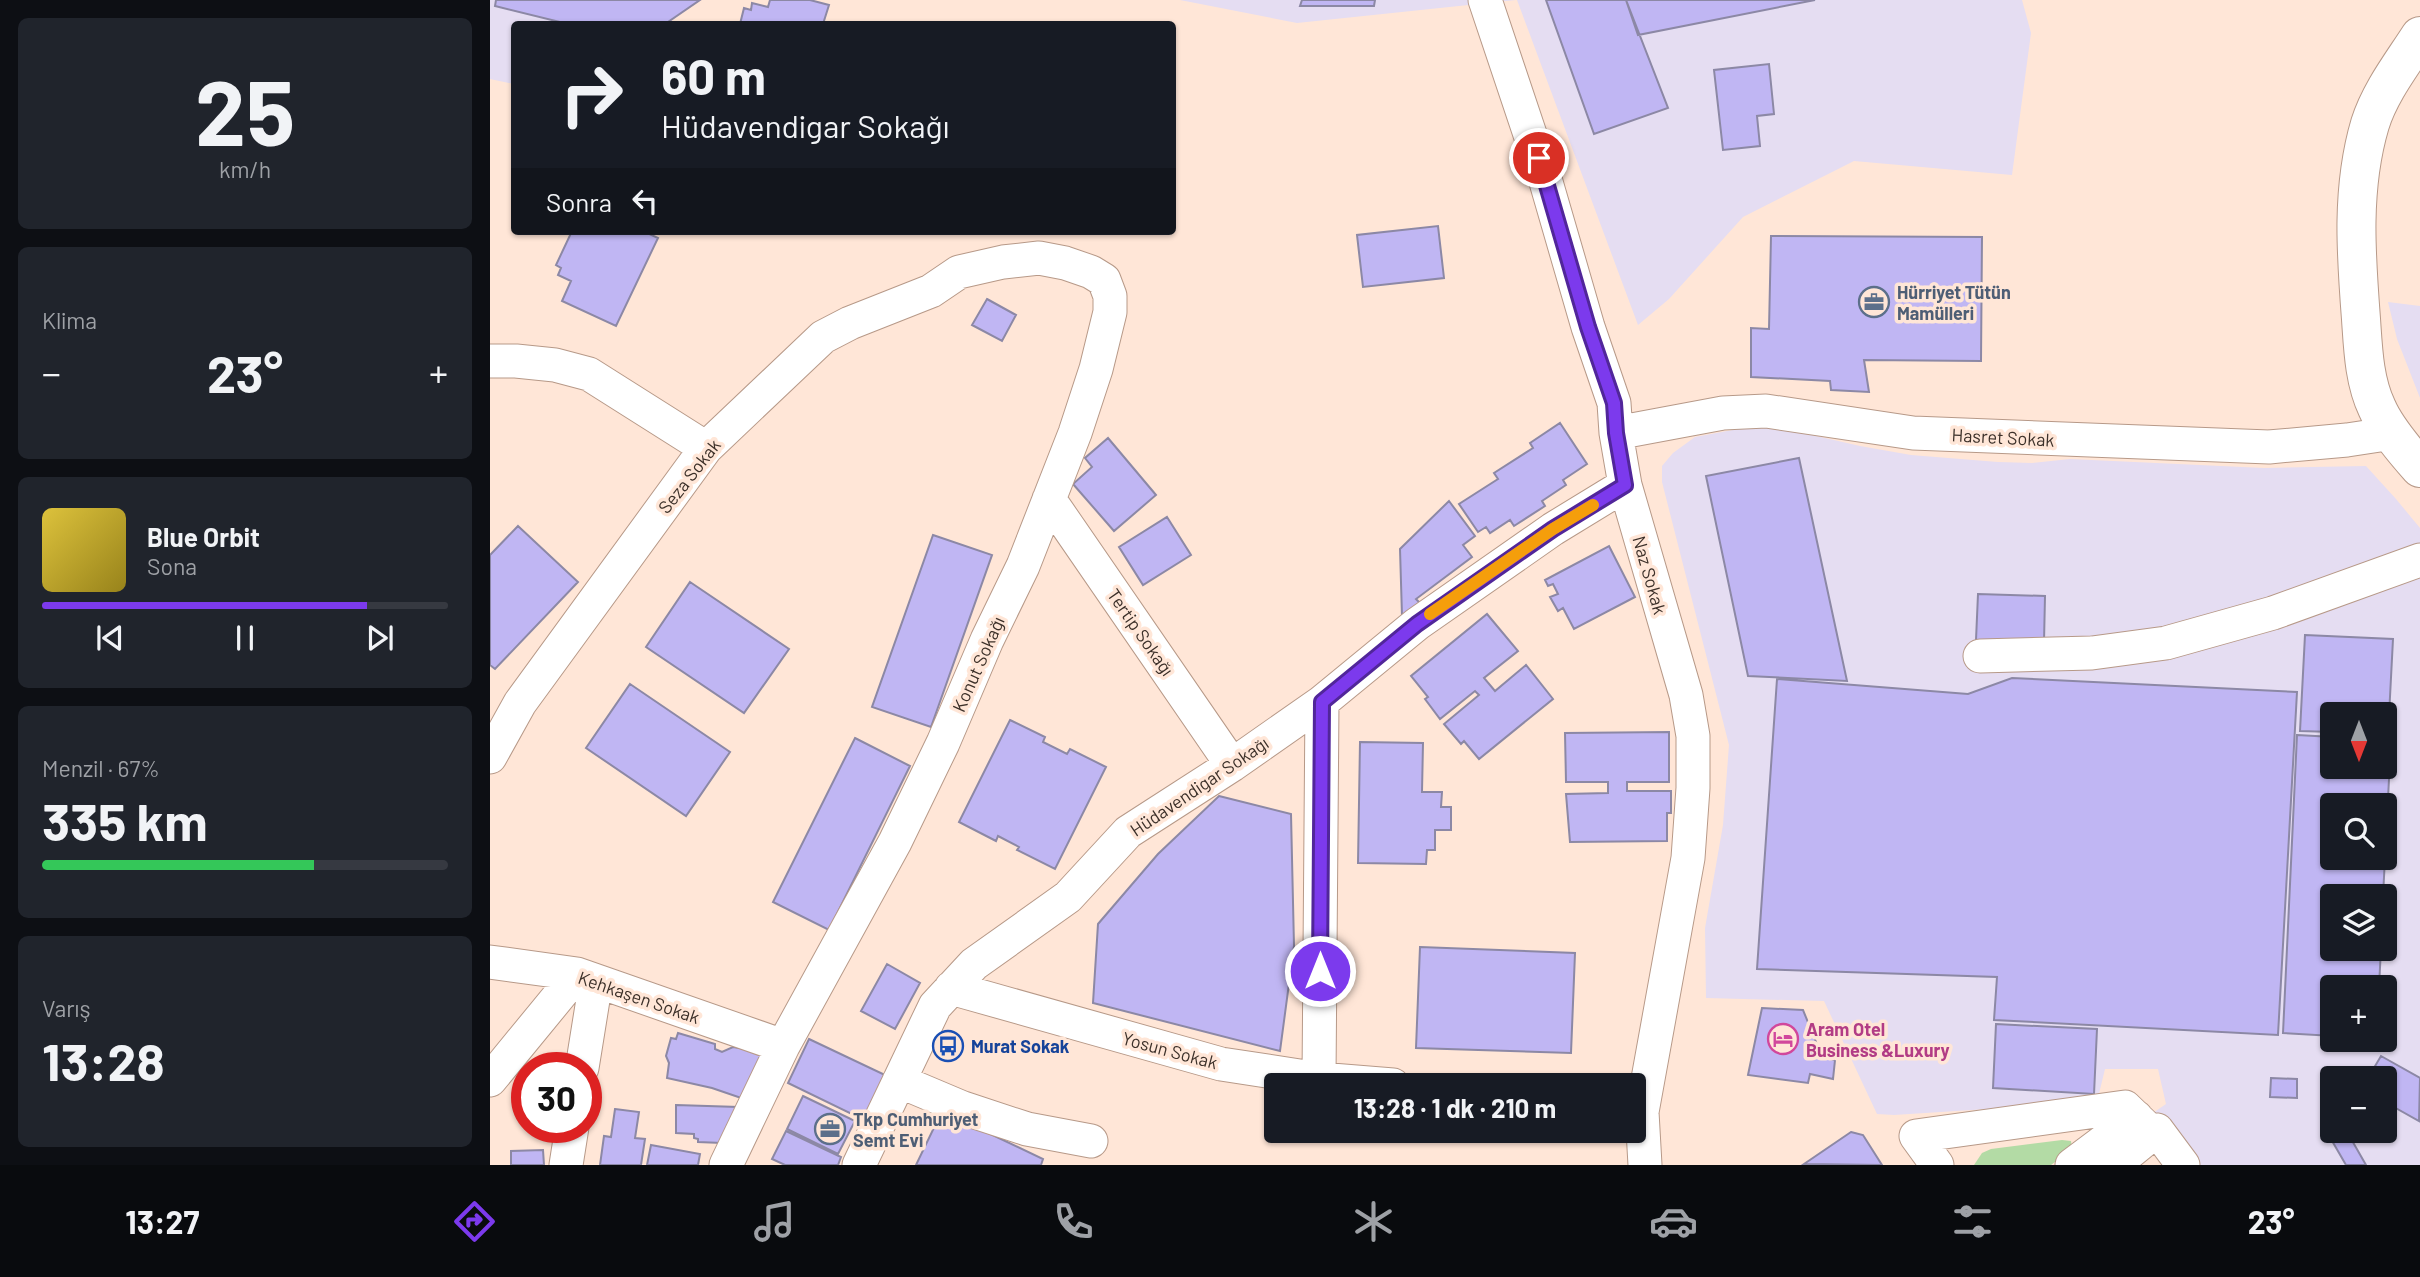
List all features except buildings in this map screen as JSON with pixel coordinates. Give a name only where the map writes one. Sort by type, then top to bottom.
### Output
[{"type":"main road","points":[[2420,36],[2381,97],[2371,123],[2359,176],[2357,202],[2358,278],[2365,366],[2376,408],[2420,468]]},
{"type":"street","name":"Naz Sokak","points":[[1485,0],[1542,169],[1588,327],[1614,403],[1625,485],[1686,695],[1693,736],[1693,788],[1688,858],[1645,1073]]},
{"type":"street","name":"Konut Sokağı","points":[[726,1165],[783,1046],[895,842],[937,755],[987,640],[1023,566],[1075,433],[1107,331],[1110,296],[1104,280],[1091,272],[1039,258],[1003,262],[958,272]]},
{"type":"street","name":"Seza Sokak","points":[[490,757],[520,703],[706,449],[823,337],[850,323],[931,291],[958,272]]},
{"type":"street","points":[[490,361],[555,366],[589,374],[706,449]]},
{"type":"street","name":"Hasret Sokak","points":[[1616,433],[1723,413],[1766,411],[1913,433],[2269,447],[2393,433]]},
{"type":"street","name":"Hüdavendigar Sokağı","points":[[859,1165],[935,1006],[974,964],[1068,897],[1128,832],[1232,765],[1322,702],[1417,624],[1553,529],[1625,485]]},
{"type":"street","name":"Tertip Sokağı","points":[[1049,499],[1232,765]]},
{"type":"street","points":[[1980,656],[2092,653],[2166,643],[2273,613],[2420,560]]},
{"type":"street","points":[[1319,1073],[1322,702]]},
{"type":"street","name":"Kehkaşen Sokak","points":[[490,962],[587,978],[783,1046]]},
{"type":"street","points":[[583,1052],[587,978]]},
{"type":"street","points":[[490,1080],[587,978]]},
{"type":"street","name":"Yosun Sokak","points":[[951,988],[1038,1011],[1134,1041],[1221,1063],[1282,1073]]},
{"type":"street","points":[[899,1081],[963,1108],[1027,1129],[1091,1141]]},
{"type":"street","points":[[1937,1165],[1916,1136],[2125,1107],[2144,1126],[2157,1130],[2183,1165]]},
{"type":"street","points":[[2072,1165],[2144,1126]]},
{"type":"street","points":[[2113,1165],[2144,1126]]},
{"type":"street","points":[[566,1165],[569,1143]]},
{"type":"street","name":"Naz Sokak","points":[[1642,1143],[1645,1165]]},
{"type":"shaded area","points":[[490,0],[700,0],[671,21],[511,21],[511,83],[490,79]]},
{"type":"shaded area","points":[[1180,0],[1516,0],[1297,23]]},
{"type":"shaded area","points":[[1517,0],[2022,0],[2031,33],[2012,175],[1854,161],[1743,217],[1669,299],[1638,325]]},
{"type":"shaded area","points":[[2388,302],[2420,306],[2420,398],[2397,339]]},
{"type":"shaded area","points":[[1773,426],[1911,455],[1998,462],[2032,463],[2070,459],[2264,468],[2366,466],[2420,528],[2420,1165],[2190,1165],[2150,1115],[2166,1104],[2158,1069],[2105,1069],[2097,1102],[1877,1114],[1824,1001],[1706,998],[1705,928],[1723,825],[1729,745],[1662,482],[1662,466],[1673,453],[1695,437]]},
{"type":"green space","points":[[2071,1141],[2072,1149],[2051,1165],[1974,1165],[1982,1153],[1991,1149]]},
{"type":"slow traffic","points":[[1430,614],[1553,529],[1593,505]]},
{"type":"place","name":"Hürriyet Tütün Mamülleri","points":[[1874,302]]},
{"type":"place","name":"Aram Otel Business &Luxury","points":[[1783,1039]]},
{"type":"place","name":"Murat Sokak","points":[[948,1046]]},
{"type":"place","name":"Tkp Cumhuriyet Semt Evi","points":[[830,1129]]},
{"type":"route","points":[[1320,971],[1322,702],[1417,624],[1553,529],[1625,485],[1614,403],[1588,327],[1539,158]]}]
